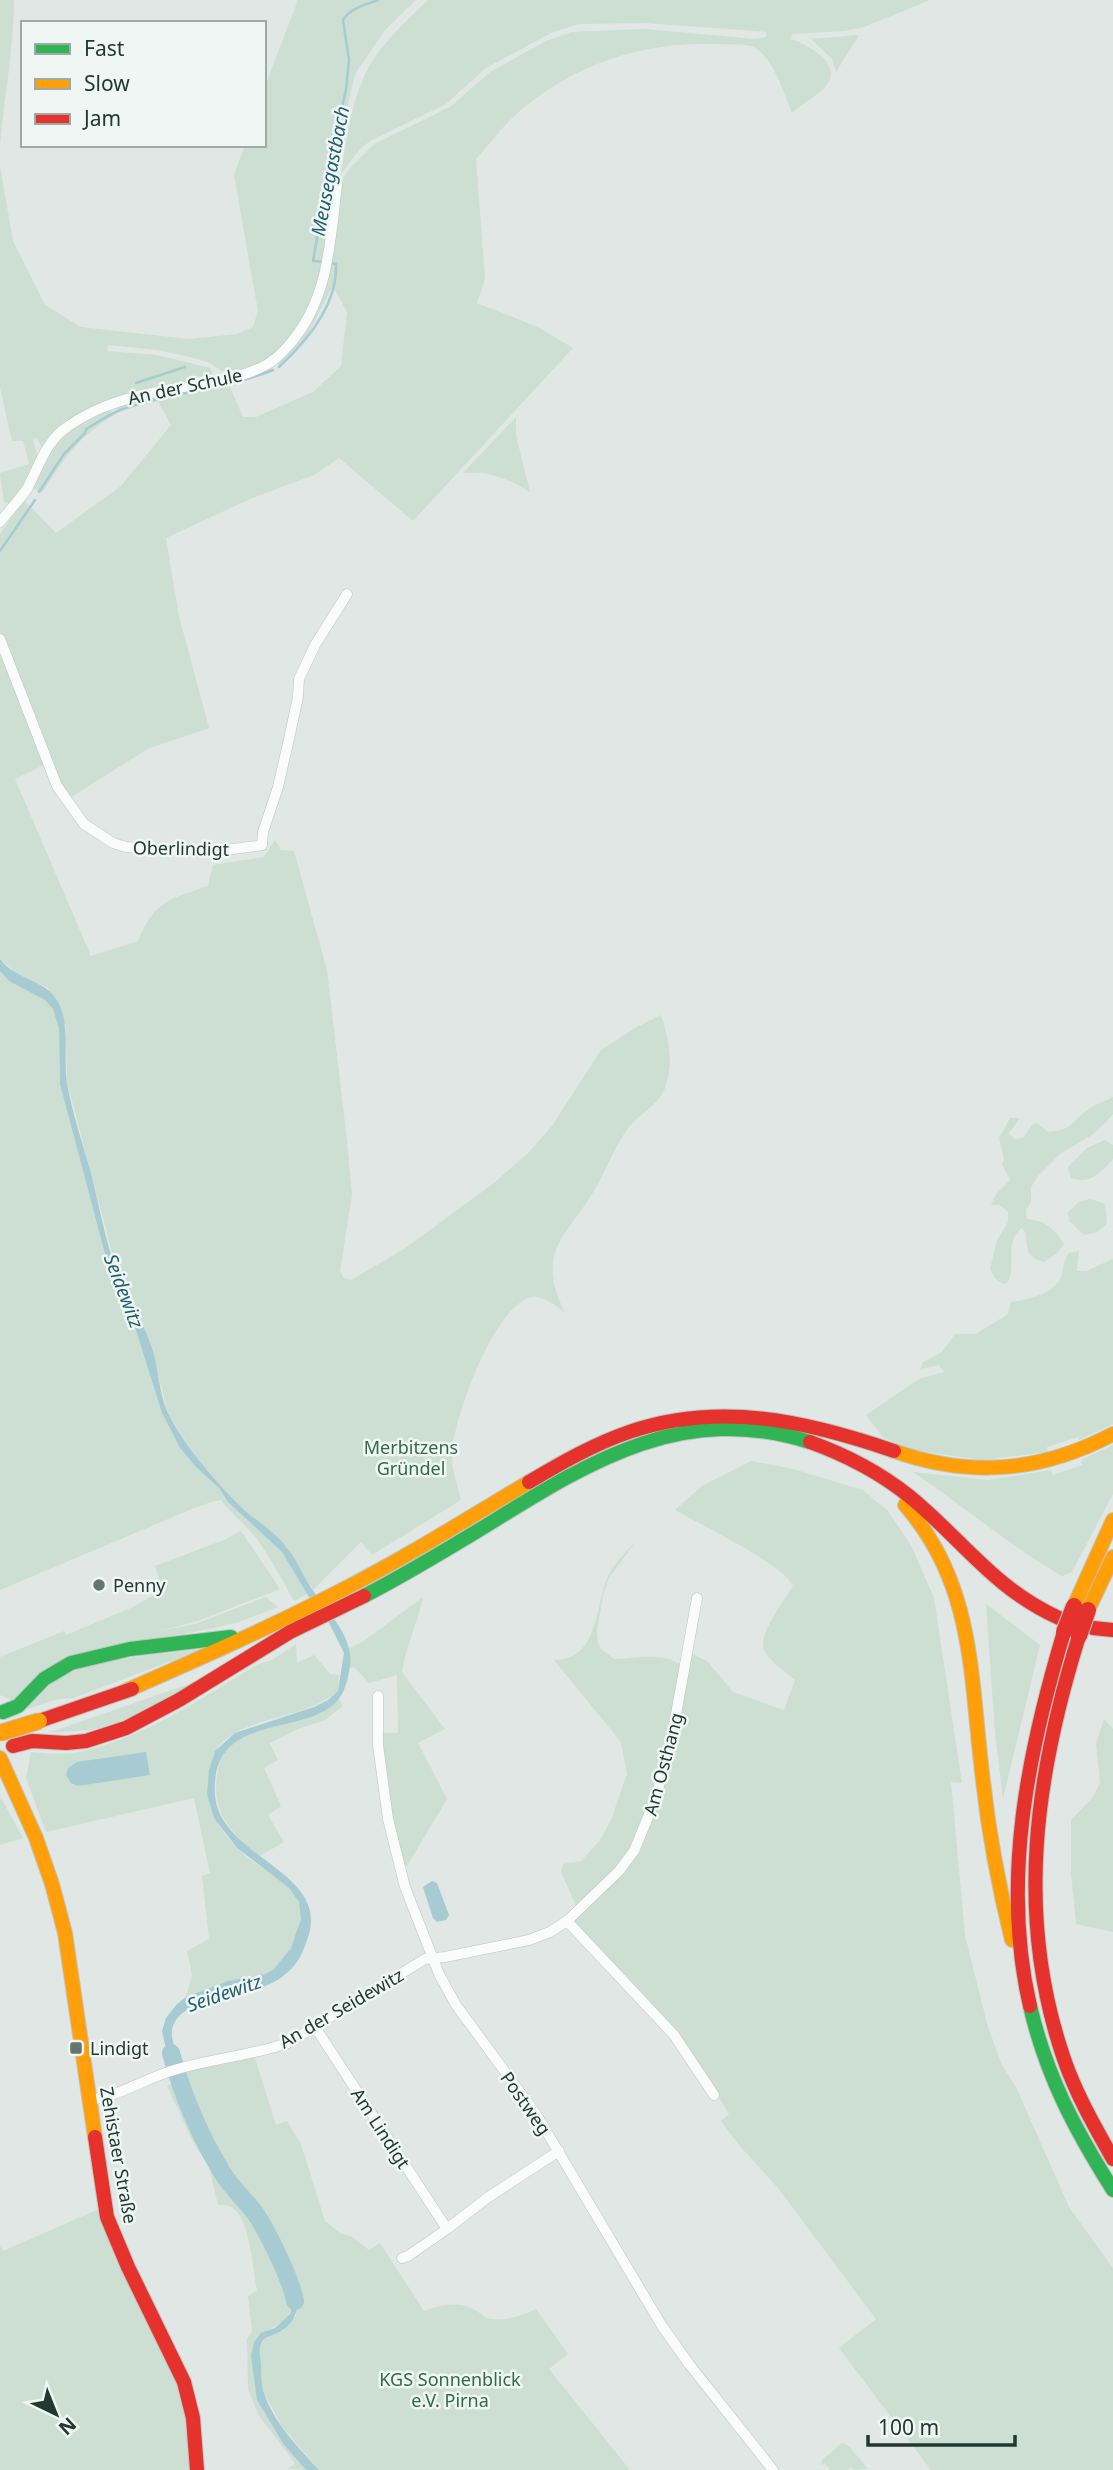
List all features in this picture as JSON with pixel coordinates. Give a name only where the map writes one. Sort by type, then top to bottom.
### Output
[{"type":"main road","points":[[0,1733],[123,1692],[275,1632],[370,1585],[431,1542],[571,1456],[607,1438],[666,1421],[693,1417],[826,1431],[937,1464],[985,1468],[1028,1465],[1065,1456],[1113,1434]]},
{"type":"main road","points":[[751,1423],[807,1441],[868,1468],[911,1498],[1015,1594],[1074,1629],[1113,1630]]},
{"type":"main road","points":[[826,1431],[871,1456],[921,1493],[961,1535],[993,1575]]},
{"type":"main road","points":[[868,1468],[924,1528],[951,1576],[965,1625],[982,1775],[1006,1920],[1023,1972],[1040,2044],[1059,2096],[1079,2136],[1113,2190]]},
{"type":"main road","points":[[1113,1520],[1074,1629],[1048,1747],[1037,1818],[1036,1936],[1043,1987],[1057,2042],[1074,2088],[1113,2159]]},
{"type":"main road","points":[[1081,1608],[1113,1556]]},
{"type":"main road","points":[[1023,1972],[1017,1896],[1024,1800],[1033,1742],[1047,1682],[1074,1629]]},
{"type":"main road","points":[[2,1712],[18,1707],[37,1685],[70,1663],[127,1651],[275,1632]]},
{"type":"main road","points":[[0,1758],[13,1746],[31,1740],[63,1743],[84,1741],[128,1727],[191,1694],[275,1632]]},
{"type":"main road","points":[[2,1712],[9,1717],[16,1731],[13,1746]]},
{"type":"main road","name":"Zehistaer Straße","points":[[0,1758],[36,1838],[58,1907],[76,1999],[107,2217],[117,2245],[164,2338],[189,2397],[197,2470]]},
{"type":"street","name":"An der Schule","points":[[0,522],[26,489],[41,457],[51,443],[76,420],[122,399],[244,375],[280,355],[309,317],[324,284],[337,185]]},
{"type":"street","name":"Oberlindigt","points":[[0,639],[57,786],[84,824],[113,843],[126,847],[211,852],[262,845],[263,832],[278,787],[298,697],[299,679],[315,645],[347,594]]},
{"type":"street","name":"Am Osthang","points":[[431,1957],[445,1957],[529,1940],[567,1921],[619,1871],[634,1850],[655,1800],[671,1742],[697,1598]]},
{"type":"street","name":"Postweg","points":[[378,1696],[378,1745],[388,1819],[405,1886],[431,1957],[456,2005],[536,2114],[662,2326],[773,2470]]},
{"type":"street","points":[[567,1921],[674,2035],[714,2095]]},
{"type":"street","name":"An der Seidewitz","points":[[89,2100],[110,2096],[184,2067],[288,2043],[431,1957]]},
{"type":"street","name":"Am Lindigt","points":[[315,2027],[447,2229]]},
{"type":"street","points":[[402,2258],[559,2151]]},
{"type":"green space","points":[[0,0],[14,0],[14,4],[0,146]]},
{"type":"green space","points":[[298,0],[416,0],[385,30],[355,74],[338,148],[326,261],[319,292],[298,330],[267,361],[244,369],[222,371],[210,363],[191,357],[108,345],[107,351],[157,355],[210,368],[213,374],[97,406],[43,450],[37,438],[33,439],[38,458],[23,486],[9,504],[4,502],[0,473],[29,464],[23,441],[12,441],[0,388],[0,166],[13,241],[45,305],[81,327],[189,339],[237,334],[253,327],[258,311],[234,175],[244,147],[266,147],[266,84]]},
{"type":"green space","points":[[428,0],[930,0],[864,27],[792,34],[791,39],[806,45],[821,56],[827,63],[831,77],[823,89],[792,113],[773,69],[756,48],[708,44],[653,48],[600,63],[551,88],[508,122],[476,159],[485,279],[477,303],[538,327],[573,348],[413,521],[339,458],[314,475],[250,499],[166,538],[179,616],[209,728],[149,748],[68,799],[59,785],[0,630],[0,534],[24,500],[56,533],[121,486],[171,425],[158,401],[118,412],[115,406],[270,367],[273,370],[229,385],[243,417],[256,417],[313,392],[341,366],[347,312],[336,292],[331,289],[306,338],[279,366],[277,363],[320,301],[326,286],[339,185],[350,168],[374,144],[450,107],[490,72],[546,41],[572,32],[645,29],[755,39],[766,37],[766,32],[645,23],[579,24],[553,32],[486,68],[446,104],[370,141],[359,150],[341,174],[352,114],[369,68],[391,36]]},
{"type":"green space","points":[[859,35],[836,72],[832,59],[811,39]]},
{"type":"green space","points":[[109,408],[114,415],[90,432],[73,449],[42,493],[31,487],[43,459],[66,430]]},
{"type":"green space","points":[[516,417],[516,435],[530,492],[498,476],[463,473]]},
{"type":"green space","name":"Merbitzens Gründel","points":[[0,645],[46,764],[15,779],[91,956],[138,941],[157,909],[183,894],[208,886],[213,865],[264,857],[275,840],[281,850],[294,851],[327,970],[352,1195],[340,1271],[344,1278],[351,1280],[404,1249],[494,1183],[529,1152],[552,1126],[601,1050],[661,1015],[669,1051],[665,1088],[658,1100],[633,1122],[624,1134],[598,1184],[559,1243],[554,1257],[556,1291],[565,1313],[550,1302],[536,1297],[518,1304],[491,1340],[479,1364],[460,1414],[452,1452],[453,1470],[461,1500],[372,1555],[361,1542],[313,1590],[287,1547],[233,1499],[199,1461],[168,1414],[152,1349],[117,1271],[67,1082],[66,1027],[48,988],[16,973],[0,959]]},
{"type":"green space","points":[[0,971],[9,981],[46,1000],[53,1009],[59,1029],[60,1084],[110,1273],[133,1321],[162,1413],[180,1448],[196,1467],[219,1488],[228,1502],[282,1552],[307,1594],[294,1601],[256,1538],[221,1500],[187,1511],[0,1590]]},
{"type":"green space","points":[[1113,1097],[1113,1114],[1107,1121],[1092,1135],[1061,1153],[1031,1187],[1031,1202],[1026,1210],[1027,1219],[1049,1226],[1064,1244],[1044,1262],[1035,1259],[1028,1252],[1022,1228],[1013,1240],[1010,1275],[1008,1282],[1003,1284],[995,1278],[990,1269],[997,1240],[1008,1222],[1008,1212],[1000,1205],[991,1205],[996,1194],[1010,1180],[1002,1164],[1004,1158],[999,1138],[1010,1118],[1020,1118],[1009,1133],[1014,1139],[1023,1138],[1032,1125],[1037,1123],[1048,1132],[1063,1129],[1085,1111]]},
{"type":"green space","points":[[1105,1140],[1113,1145],[1113,1159],[1090,1179],[1071,1178],[1068,1167],[1087,1148]]},
{"type":"green space","points":[[1091,1199],[1105,1204],[1107,1223],[1097,1232],[1084,1235],[1069,1221],[1068,1212],[1080,1201]]},
{"type":"green space","points":[[1079,1251],[1077,1271],[1086,1271],[1113,1259],[1113,1424],[1079,1440],[1078,1437],[1047,1447],[1048,1452],[982,1460],[914,1450],[884,1438],[866,1415],[919,1379],[944,1372],[939,1365],[921,1369],[922,1363],[942,1352],[955,1334],[976,1334],[1008,1314],[1011,1302],[1048,1291],[1059,1281],[1069,1253]]},
{"type":"green space","points":[[1113,1445],[1113,1494],[1072,1572],[1062,1576],[913,1472],[988,1480],[1051,1470],[1053,1475],[1082,1465],[1081,1460]]},
{"type":"green space","points":[[751,1461],[793,1469],[863,1490],[888,1511],[911,1545],[934,1598],[962,1783],[951,1782],[965,1935],[988,2027],[1002,2065],[1016,2087],[1069,2207],[1113,2268],[1113,2470],[931,2470],[839,2348],[876,2319],[778,2188],[721,2121],[729,2114],[699,2064],[668,2021],[573,1923],[578,1914],[600,1894],[646,1830],[690,1653],[707,1661],[733,1692],[784,1710],[795,1680],[770,1658],[763,1644],[773,1618],[793,1586],[787,1577],[758,1556],[675,1510],[702,1486]]},
{"type":"green space","points":[[241,1531],[280,1589],[195,1622],[159,1631],[195,1624],[266,1597],[278,1607],[239,1622],[210,1629],[85,1653],[16,1702],[0,1695],[0,1657],[64,1631],[66,1635],[133,1607],[156,1594],[155,1589],[161,1585],[155,1566]]},
{"type":"green space","points":[[636,1541],[609,1578],[603,1595],[597,1631],[598,1642],[601,1649],[614,1659],[658,1657],[674,1661],[681,1666],[669,1741],[642,1827],[618,1870],[577,1908],[561,1872],[563,1864],[581,1861],[600,1840],[611,1820],[627,1774],[621,1742],[554,1660],[568,1658],[579,1652],[586,1643],[592,1632],[602,1593],[609,1575]]},
{"type":"green space","points":[[423,1597],[402,1672],[445,1729],[418,1743],[447,1799],[407,1866],[403,1865],[393,1816],[381,1733],[398,1733],[397,1675],[369,1683],[354,1667],[350,1668],[349,1648],[364,1641]]},
{"type":"green space","points":[[986,1604],[1040,1645],[1003,1799],[995,1733]]},
{"type":"green space","points":[[296,1644],[297,1663],[314,1655],[330,1674],[339,1675],[338,1691],[308,1708],[255,1724],[225,1740],[215,1751],[212,1760],[209,1791],[215,1817],[222,1829],[250,1860],[286,1885],[296,1896],[301,1920],[287,1955],[268,1973],[220,1984],[186,1997],[192,1975],[187,1951],[209,1939],[202,1876],[210,1873],[194,1798],[46,1832],[26,1778],[31,1752],[74,1753],[123,1739],[191,1705]]},
{"type":"green space","points":[[203,1649],[73,1698],[58,1699],[28,1709],[26,1706],[64,1676],[78,1670],[131,1658]]},
{"type":"green space","points":[[203,1679],[121,1722],[91,1730],[48,1733]]},
{"type":"green space","points":[[338,1699],[343,1706],[325,1720],[298,1729],[270,1743],[278,1760],[264,1768],[281,1806],[268,1815],[284,1842],[260,1856],[231,1829],[219,1808],[216,1784],[223,1756],[231,1746],[250,1734],[330,1706]]},
{"type":"green space","points":[[1104,1719],[1113,1729],[1113,1932],[1076,1924],[1071,1873],[1071,1820],[1093,1797],[1100,1783],[1096,1743]]},
{"type":"green space","points":[[0,1796],[23,1838],[0,1845]]},
{"type":"green space","name":"KGS Sonnenblick e.V. Pirna","points":[[254,2055],[276,2125],[287,2121],[301,2144],[325,2221],[369,2250],[380,2243],[424,2311],[461,2305],[487,2318],[504,2319],[536,2309],[568,2354],[549,2369],[630,2470],[319,2470],[282,2426],[264,2393],[261,2378],[259,2350],[266,2337],[274,2335],[296,2316],[293,2291],[254,2211],[222,2173],[192,2111],[178,2072]]},
{"type":"green space","points":[[172,2074],[203,2147],[234,2195],[250,2214],[290,2293],[292,2303],[287,2317],[254,2342],[257,2400],[284,2445],[306,2470],[288,2469],[295,2463],[259,2416],[248,2389],[247,2339],[252,2331],[248,2296],[257,2291],[247,2235],[244,2224],[234,2209],[218,2205],[209,2166],[194,2144],[167,2086],[171,2084],[169,2075]]},
{"type":"green space","points":[[99,2209],[184,2398],[194,2470],[0,2470],[0,2246],[3,2251]]},
{"type":"green space","points":[[842,2443],[849,2446],[868,2469],[854,2470],[851,2467],[848,2470],[830,2470],[825,2463],[821,2466],[822,2460]]},
{"type":"water","points":[[0,959],[15,972],[48,990],[60,1006],[66,1034],[69,1094],[109,1246],[120,1280],[152,1348],[170,1417],[191,1450],[217,1482],[288,1549],[310,1587],[339,1626],[350,1656],[349,1673],[342,1694],[329,1708],[310,1717],[246,1736],[229,1748],[218,1767],[215,1795],[221,1816],[234,1834],[288,1878],[302,1894],[310,1912],[309,1934],[297,1962],[277,1980],[265,1986],[194,2006],[182,2014],[174,2024],[172,2037],[182,2063],[170,2067],[162,2031],[166,2018],[177,2004],[186,1997],[228,1981],[265,1974],[274,1969],[291,1948],[301,1919],[299,1902],[289,1888],[237,1848],[214,1818],[207,1794],[209,1770],[215,1751],[235,1733],[328,1700],[338,1691],[344,1653],[329,1623],[307,1594],[282,1552],[228,1502],[219,1488],[196,1467],[180,1448],[162,1413],[133,1321],[110,1273],[60,1084],[59,1029],[53,1009],[45,1000],[9,981],[0,971]]},
{"type":"water","points":[[146,1752],[150,1775],[78,1786],[71,1783],[66,1775],[68,1768],[77,1762]]},
{"type":"water","points":[[432,1881],[437,1883],[449,1915],[446,1920],[437,1922],[433,1918],[423,1887]]},
{"type":"water","points":[[178,2072],[192,2111],[222,2173],[254,2211],[295,2291],[297,2305],[291,2322],[282,2331],[265,2339],[261,2345],[262,2383],[267,2401],[279,2423],[319,2470],[306,2470],[284,2445],[257,2400],[251,2356],[254,2342],[261,2333],[275,2328],[290,2314],[293,2302],[250,2214],[234,2195],[203,2147],[172,2074]]},
{"type":"waterway","name":"Meusegastbach","points":[[324,262],[313,261],[346,90],[349,60],[343,20],[354,10],[378,0]]},
{"type":"waterway","name":"Meusegastbach","points":[[279,367],[319,321],[332,293],[335,279],[336,264],[331,263]]},
{"type":"waterway","points":[[136,383],[185,367]]},
{"type":"waterway","name":"Meusegastbach","points":[[39,492],[64,454],[86,429],[111,414],[139,404],[235,382],[273,370]]},
{"type":"waterway","name":"Meusegastbach","points":[[0,551],[35,500]]},
{"type":"waterway","name":"Seidewitz","points":[[171,2053],[186,2099],[206,2144],[225,2177],[264,2228],[283,2267],[295,2301]]},
{"type":"traffic: fast","points":[[364,1596],[557,1483],[596,1462],[636,1446],[676,1434],[718,1429],[763,1431],[810,1442]]},
{"type":"traffic: fast","points":[[3,1712],[18,1706],[44,1679],[71,1663],[130,1649],[231,1637]]},
{"type":"traffic: fast","points":[[1030,2006],[1053,2079],[1086,2146],[1113,2190]]},
{"type":"traffic: slow","points":[[894,1451],[951,1465],[1005,1467],[1059,1456],[1113,1434]]},
{"type":"traffic: slow","points":[[123,1692],[340,1591],[412,1552],[529,1482]]},
{"type":"traffic: slow","points":[[905,1505],[928,1535],[957,1598],[971,1665],[990,1835],[1012,1940]]},
{"type":"traffic: slow","points":[[1074,1606],[1113,1520]]},
{"type":"traffic: slow","points":[[1088,1610],[1113,1557]]},
{"type":"traffic: slow","points":[[0,1733],[39,1721]]},
{"type":"traffic: slow","points":[[0,1758],[36,1838],[65,1933],[95,2137]]},
{"type":"traffic: jam","points":[[529,1482],[578,1454],[629,1432],[696,1418],[729,1416],[796,1424],[894,1451]]},
{"type":"traffic: jam","points":[[810,1442],[862,1465],[898,1487],[997,1578],[1036,1606],[1059,1618]]},
{"type":"traffic: jam","points":[[13,1746],[32,1741],[86,1741],[126,1728],[179,1700],[290,1632],[364,1596]]},
{"type":"traffic: jam","points":[[1064,1632],[1074,1606]]},
{"type":"traffic: jam","points":[[1079,1636],[1088,1610]]},
{"type":"traffic: jam","points":[[1093,1628],[1113,1630]]},
{"type":"traffic: jam","points":[[1030,2006],[1018,1912],[1023,1817],[1039,1723],[1064,1632]]},
{"type":"traffic: jam","points":[[1079,1636],[1051,1741],[1042,1794],[1036,1899],[1039,1952],[1049,2006],[1064,2059],[1080,2098],[1113,2159]]},
{"type":"traffic: jam","points":[[39,1721],[132,1689]]},
{"type":"traffic: jam","points":[[95,2137],[107,2217],[128,2267],[184,2382],[193,2418],[197,2470]]},
{"type":"place","name":"Penny","points":[[99,1585]]},
{"type":"place","name":"Lindigt","points":[[76,2048]]}]
